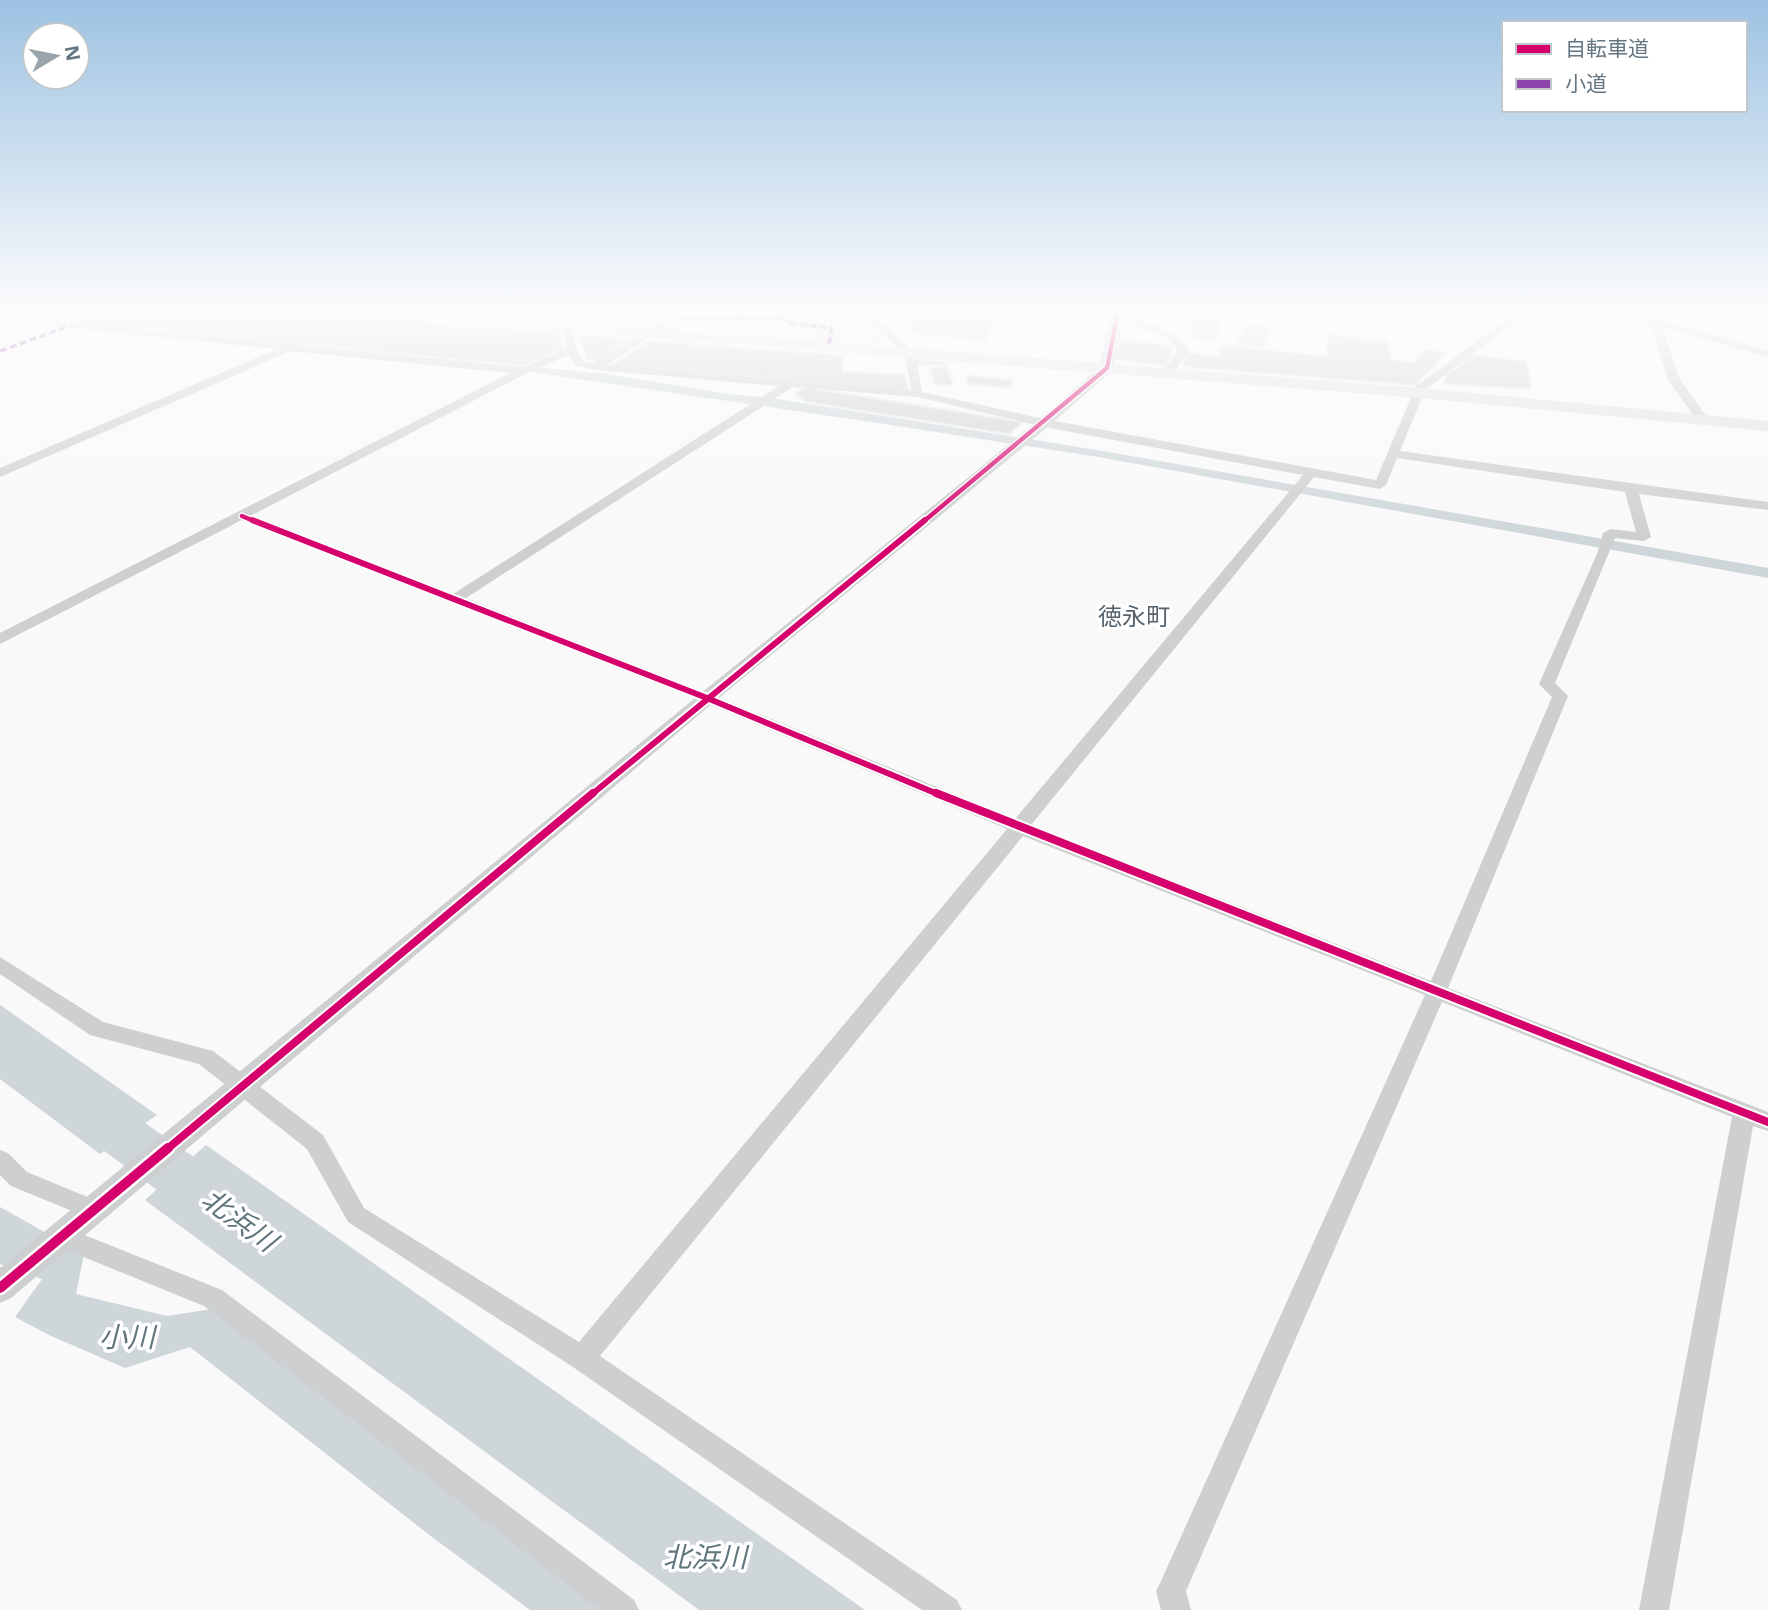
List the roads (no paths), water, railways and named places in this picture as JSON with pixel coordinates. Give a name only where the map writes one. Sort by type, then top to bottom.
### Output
[{"type":"main road","points":[[1334,386],[1768,426]]},
{"type":"street","points":[[0,473],[201,386]]},
{"type":"street","points":[[0,639],[495,386]]},
{"type":"street","points":[[455,599],[786,386]]},
{"type":"street","points":[[827,386],[917,394],[1044,423],[1380,485],[1423,386]]},
{"type":"street","points":[[916,386],[917,394]]},
{"type":"street","points":[[0,1288],[707,698],[1086,386]]},
{"type":"street","points":[[1678,386],[1703,420]]},
{"type":"street","points":[[1395,454],[1768,506]]},
{"type":"street","points":[[582,1358],[1310,474]]},
{"type":"street","points":[[1176,1610],[1171,1591],[1437,990],[1560,696],[1547,684],[1604,554],[1610,533],[1644,537],[1631,489]]},
{"type":"street","points":[[242,516],[707,698],[1018,827],[1768,1122]]},
{"type":"street","points":[[0,964],[97,1029],[206,1057],[234,1094],[315,1142],[356,1215],[582,1358],[947,1610]]},
{"type":"street","points":[[1654,1610],[1744,1112]]},
{"type":"street","points":[[0,1160],[19,1179],[94,1210]]},
{"type":"street","points":[[62,1237],[213,1298],[624,1610]]},
{"type":"water","points":[[626,386],[681,386],[778,399],[1103,451],[1768,568],[1768,578],[1098,457]]},
{"type":"water","points":[[0,1005],[157,1115],[100,1154],[0,1079]]},
{"type":"water","name":"北浜川","points":[[206,1145],[865,1610],[699,1610],[145,1200]]},
{"type":"water","name":"小川","points":[[0,1207],[84,1254],[76,1294],[167,1316],[212,1309],[607,1610],[530,1610],[428,1534],[190,1347],[125,1368],[15,1317],[42,1279],[0,1264]]},
{"type":"waterway","name":"北浜川","points":[[0,1048],[218,1204]]},
{"type":"district","name":"徳永町","points":[[1134,615]]}]
